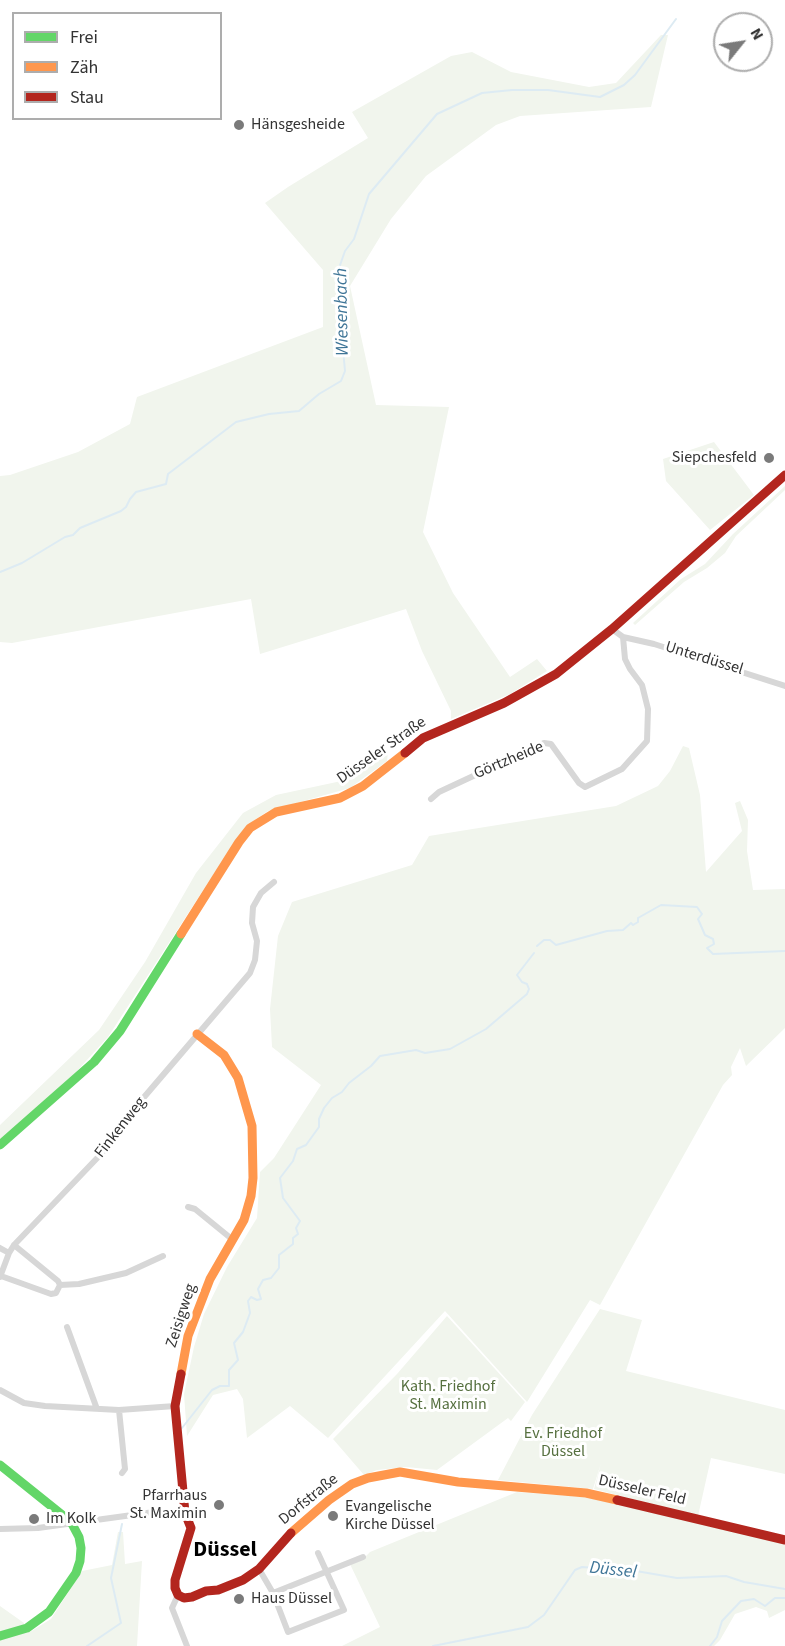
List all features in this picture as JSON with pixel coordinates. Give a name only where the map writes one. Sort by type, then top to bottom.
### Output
[{"type":"main road","name":"Düsseler Straße","points":[[0,1145],[94,1062],[120,1031],[250,828],[276,812],[329,801],[355,790],[423,738],[504,704],[556,674],[612,628],[785,475]]},
{"type":"main road","name":"Zeisigweg","points":[[174,1406],[188,1336],[210,1279],[244,1220],[251,1196],[253,1178],[252,1126],[238,1078],[224,1055],[197,1034]]},
{"type":"main road","points":[[174,1406],[185,1513],[191,1528],[175,1580],[178,1595]]},
{"type":"main road","points":[[0,1466],[71,1522],[79,1537],[81,1548],[76,1573],[50,1612],[27,1628],[0,1635]]},
{"type":"main road","name":"Dorfstraße","points":[[178,1595],[184,1598],[192,1597],[243,1580],[259,1569],[296,1527],[312,1513],[352,1484],[368,1478],[400,1472],[490,1485]]},
{"type":"main road","name":"Düsseler Feld","points":[[490,1485],[586,1493],[785,1540]]},
{"type":"street","points":[[612,628],[623,637]]},
{"type":"street","name":"Unterdüssel","points":[[623,637],[654,644],[785,686]]},
{"type":"street","name":"Görtzheide","points":[[431,799],[439,792],[544,743],[551,744],[579,783],[585,787],[622,769],[647,741],[648,709],[642,685],[625,659],[623,637]]},
{"type":"street","name":"Finkenweg","points":[[0,1276],[14,1245],[102,1153],[116,1130],[250,973],[258,941],[252,923],[253,907],[261,893],[274,882]]},
{"type":"street","points":[[188,1207],[195,1209],[233,1240]]},
{"type":"street","points":[[14,1245],[58,1281],[60,1286]]},
{"type":"street","points":[[0,1248],[9,1252]]},
{"type":"street","points":[[60,1286],[126,1273],[163,1256]]},
{"type":"street","points":[[0,1276],[51,1294],[56,1293],[60,1286]]},
{"type":"street","points":[[67,1327],[97,1409]]},
{"type":"street","points":[[0,1390],[14,1400],[34,1405],[119,1410],[174,1406]]},
{"type":"street","points":[[119,1410],[125,1469],[122,1473]]},
{"type":"street","points":[[0,1529],[22,1530],[154,1512],[185,1513]]},
{"type":"street","points":[[259,1569],[273,1593],[288,1632],[344,1610],[318,1553]]},
{"type":"street","points":[[273,1593],[363,1557]]},
{"type":"street","points":[[178,1595],[172,1608],[187,1646]]},
{"type":"green space","points":[[661,35],[668,35],[651,107],[520,116],[496,125],[426,176],[391,219],[350,286],[376,405],[449,407],[423,532],[453,593],[510,677],[537,659],[547,671],[510,694],[451,719],[451,711],[422,651],[406,609],[260,654],[251,599],[12,643],[0,642],[0,476],[10,475],[78,452],[130,424],[137,397],[323,327],[323,270],[265,203],[368,138],[352,112],[451,56],[472,52],[511,72],[589,87],[616,83]]},
{"type":"green space","points":[[714,442],[754,495],[710,530],[666,481],[663,459]]},
{"type":"green space","points":[[785,486],[785,490],[736,536],[725,553],[707,568],[684,582],[635,625],[633,623],[681,579],[705,564],[733,534]]},
{"type":"green space","points":[[683,746],[689,748],[700,795],[706,872],[742,831],[735,803],[740,801],[748,820],[747,851],[753,890],[785,889],[785,1028],[746,1066],[740,1048],[731,1067],[732,1075],[723,1085],[600,1305],[590,1300],[527,1402],[445,1311],[328,1438],[290,1406],[247,1438],[243,1399],[237,1389],[213,1395],[187,1436],[184,1394],[204,1314],[227,1267],[257,1218],[260,1172],[274,1158],[321,1085],[272,1047],[270,1009],[278,936],[292,902],[412,865],[429,836],[616,806],[658,786],[670,771]]},
{"type":"green space","points":[[388,752],[387,761],[350,788],[268,811],[253,821],[209,881],[108,1037],[76,1072],[0,1141],[0,1125],[99,1030],[145,962],[196,873],[243,813],[276,795],[346,780]]},
{"type":"green space","name":"Ev. Friedhof Düssel","points":[[600,1309],[642,1320],[626,1371],[785,1410],[785,1474],[711,1458],[698,1516],[594,1489],[601,1463],[593,1489],[498,1480],[532,1415]]},
{"type":"green space","name":"Kath. Friedhof St. Maximin","points":[[447,1316],[525,1402],[511,1421],[508,1418],[437,1470],[406,1467],[377,1470],[364,1475],[333,1439],[397,1374]]},
{"type":"green space","points":[[517,1492],[597,1498],[785,1543],[785,1610],[769,1618],[767,1611],[756,1607],[735,1614],[714,1646],[342,1646],[380,1627],[349,1562]]},
{"type":"green space","points":[[118,1532],[123,1532],[125,1564],[142,1561],[137,1646],[0,1646],[0,1606],[24,1623],[30,1632],[51,1619],[82,1571],[112,1565]]},
{"type":"waterway","name":"Wiesenbach","points":[[0,572],[22,563],[65,537],[73,535],[80,528],[121,511],[136,492],[166,484],[168,474],[236,422],[269,414],[299,411],[319,394],[341,381],[345,371],[338,294],[339,268],[345,251],[354,239],[369,194],[437,114],[482,93],[548,90],[600,97],[624,85],[635,75],[676,19]]},
{"type":"waterway","points":[[537,946],[544,940],[550,940],[556,945],[607,931],[623,930],[661,905],[697,907],[702,914],[698,919],[705,935],[713,939],[714,944],[707,948],[713,954],[785,951]]},
{"type":"waterway","points":[[182,1428],[212,1390],[220,1386],[229,1386],[229,1370],[238,1360],[234,1343],[243,1332],[250,1313],[248,1301],[251,1297],[261,1299],[258,1289],[263,1280],[271,1278],[279,1268],[279,1255],[293,1244],[293,1238],[298,1234],[296,1228],[300,1221],[283,1198],[280,1178],[293,1161],[297,1149],[306,1145],[319,1127],[319,1119],[324,1108],[332,1098],[342,1092],[380,1056],[416,1050],[425,1053],[450,1049],[486,1029],[527,994],[529,989],[527,984],[522,982],[517,975],[534,953]]},
{"type":"waterway","points":[[87,1646],[121,1623],[111,1578],[122,1524]]},
{"type":"waterway","name":"Düssel","points":[[433,1646],[528,1627],[544,1615],[575,1570],[582,1567],[636,1571],[677,1578],[726,1576],[744,1582],[785,1589]]},
{"type":"waterway","name":"Düssel","points":[[710,1646],[717,1637],[722,1621],[741,1601],[754,1599],[765,1606],[775,1598],[785,1598]]},
{"type":"traffic: fast","points":[[0,1145],[94,1062],[120,1031],[181,934]]},
{"type":"traffic: fast","points":[[0,1465],[71,1522],[79,1537],[81,1548],[76,1573],[49,1612],[27,1628],[0,1636]]},
{"type":"traffic: slow","points":[[181,934],[250,828],[276,812],[340,798],[363,786],[405,753]]},
{"type":"traffic: slow","points":[[181,1374],[188,1336],[210,1279],[244,1220],[251,1196],[253,1178],[252,1126],[238,1078],[224,1055],[197,1034]]},
{"type":"traffic: slow","points":[[291,1533],[329,1500],[352,1484],[368,1478],[400,1472],[458,1482],[586,1493],[617,1500]]},
{"type":"traffic: jam","points":[[405,753],[423,738],[504,703],[556,674],[612,629],[785,475]]},
{"type":"traffic: jam","points":[[181,1374],[175,1406],[185,1513],[191,1528],[175,1580],[178,1595],[184,1598],[192,1597],[243,1580],[259,1569],[291,1533]]},
{"type":"traffic: jam","points":[[617,1500],[785,1540]]},
{"type":"place","name":"Hänsgesheide","points":[[239,125]]},
{"type":"place","name":"Siepchesfeld","points":[[769,458]]},
{"type":"place","name":"Pfarrhaus St. Maximin","points":[[219,1505]]},
{"type":"place","name":"Evangelische Kirche Düssel","points":[[333,1516]]},
{"type":"place","name":"Im Kolk","points":[[34,1519]]},
{"type":"place","name":"Haus Düssel","points":[[239,1599]]},
{"type":"district","name":"Düssel","points":[[225,1551]]}]
